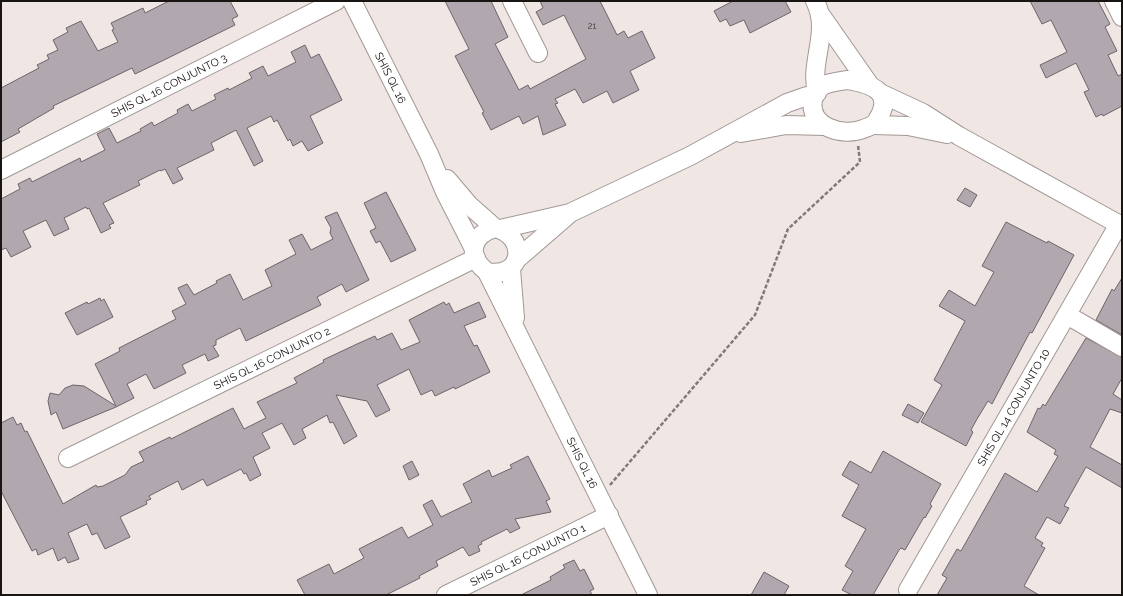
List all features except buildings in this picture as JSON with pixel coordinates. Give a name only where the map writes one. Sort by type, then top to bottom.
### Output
[{"type":"street","name":"SHIS QL 16 CONJUNTO 3","points":[[1,170],[336,1]]},
{"type":"street","name":"SHIS QL 16","points":[[352,1],[429,154],[445,192],[517,331],[648,595]]},
{"type":"street","points":[[512,1],[538,53]]},
{"type":"street","points":[[1114,1],[1122,17]]},
{"type":"street","points":[[818,8],[875,88],[883,103],[881,113],[874,125]]},
{"type":"street","points":[[818,8],[821,42],[814,73],[815,94],[813,112],[825,126]]},
{"type":"street","points":[[570,213],[513,265],[497,274],[479,259],[481,234],[570,213],[690,156],[732,134],[743,125],[787,103],[815,94],[822,86],[847,80],[875,88],[923,113],[959,136],[1121,225]]},
{"type":"street","points":[[732,134],[786,125],[825,126],[842,131],[857,131],[874,125],[916,127],[959,136]]},
{"type":"street","name":"SHIS QL 16","points":[[429,154],[460,195],[497,229]]},
{"type":"street","name":"SHIS QL 14 CONJUNTO 10","points":[[908,590],[1067,315],[1121,225]]},
{"type":"street","points":[[497,229],[509,233],[516,244],[513,265]]},
{"type":"street","name":"SHIS QL 16 CONJUNTO 2","points":[[68,458],[479,259]]},
{"type":"street","name":"SHIS QL 16","points":[[513,265],[517,331]]},
{"type":"street","points":[[1067,315],[1122,347]]},
{"type":"street","name":"SHIS QL 16 CONJUNTO 1","points":[[446,595],[609,515]]},
{"type":"path","points":[[600,496],[755,315],[788,229],[860,162],[857,131]]}]
